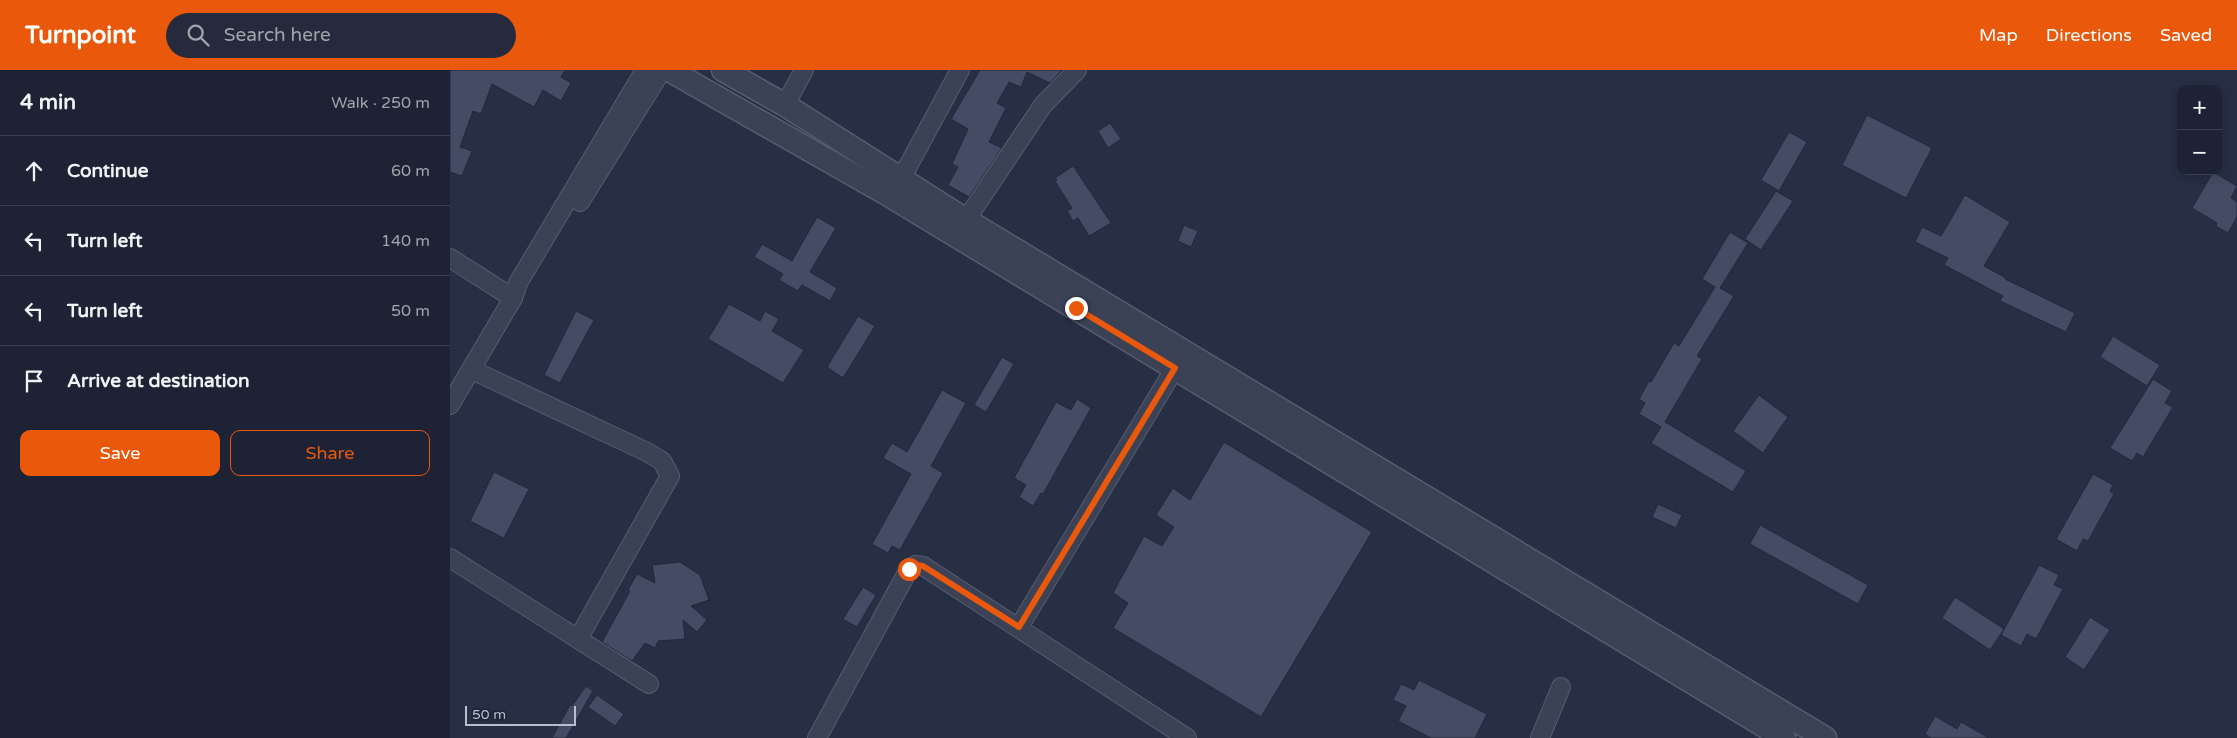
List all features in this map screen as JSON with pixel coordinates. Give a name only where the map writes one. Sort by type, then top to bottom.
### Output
[{"type":"street","points":[[450,405],[513,298],[518,283],[644,70]]},
{"type":"street","points":[[513,298],[526,288],[662,70]]},
{"type":"street","points":[[669,70],[835,165],[1175,368],[1784,738]]},
{"type":"street","points":[[723,70],[785,105],[966,220],[1825,738]]},
{"type":"street","points":[[785,105],[804,70]]},
{"type":"street","points":[[901,179],[960,70]]},
{"type":"street","points":[[966,220],[1044,105],[1077,70]]},
{"type":"street","points":[[835,165],[846,144]]},
{"type":"street","points":[[450,258],[513,298]]},
{"type":"street","points":[[1019,627],[1175,368]]},
{"type":"street","points":[[472,370],[647,452],[662,461],[670,476],[578,638]]},
{"type":"street","points":[[450,558],[649,684]]},
{"type":"street","points":[[817,738],[909,569],[915,565],[923,566],[1019,627],[1187,738]]},
{"type":"street","points":[[1540,738],[1561,688]]},
{"type":"building","points":[[450,70],[565,70],[561,77],[571,83],[561,101],[543,90],[534,107],[492,84],[481,114],[473,111],[460,147],[472,151],[462,176],[450,172]]},
{"type":"building","points":[[980,70],[1062,70],[1050,83],[1027,72],[1021,87],[1009,82],[997,103],[1006,108],[989,142],[1002,148],[969,197],[948,185],[958,167],[952,164],[968,129],[951,119]]},
{"type":"building","points":[[1867,115],[1932,148],[1906,198],[1842,165]]},
{"type":"building","points":[[1110,123],[1121,139],[1108,148],[1098,131]]},
{"type":"building","points":[[1789,132],[1807,142],[1779,191],[1761,180]]},
{"type":"building","points":[[1073,166],[1111,223],[1089,236],[1078,218],[1073,221],[1067,211],[1072,208],[1055,181],[1057,180],[1055,178]]},
{"type":"building","points":[[2211,175],[2218,175],[2237,186],[2231,198],[2237,202],[2237,217],[2228,233],[2216,226],[2217,223],[2192,208]]},
{"type":"building","points":[[1776,191],[1793,201],[1761,250],[1745,239]]},
{"type":"building","points":[[1965,195],[2010,222],[1984,266],[2005,279],[2075,313],[2066,332],[2000,301],[2003,296],[1944,265],[1948,258],[1915,242],[1922,227],[1941,236]]},
{"type":"building","points":[[817,217],[836,228],[810,272],[837,288],[830,301],[802,285],[798,291],[779,280],[783,274],[754,257],[762,244],[792,261]]},
{"type":"building","points":[[1184,225],[1198,231],[1191,247],[1178,241]]},
{"type":"building","points":[[1730,232],[1748,243],[1720,288],[1734,296],[1697,356],[1702,359],[1665,422],[1746,471],[1733,492],[1651,443],[1661,427],[1639,414],[1645,403],[1639,399],[1649,381],[1651,382],[1674,343],[1679,346],[1715,287],[1702,279]]},
{"type":"building","points":[[729,304],[760,321],[765,311],[779,319],[772,331],[804,350],[783,383],[708,339]]},
{"type":"building","points":[[576,311],[594,320],[560,383],[544,375]]},
{"type":"building","points":[[858,316],[875,326],[843,378],[827,367]]},
{"type":"building","points":[[2113,336],[2160,365],[2147,386],[2100,357]]},
{"type":"building","points":[[1002,357],[1014,364],[986,412],[974,405]]},
{"type":"building","points":[[2153,379],[2172,391],[2165,403],[2173,407],[2143,457],[2137,453],[2132,461],[2110,448]]},
{"type":"building","points":[[942,390],[966,403],[931,466],[943,473],[900,550],[892,546],[888,553],[872,544],[911,474],[883,458],[892,443],[907,452]]},
{"type":"building","points":[[1759,395],[1788,417],[1763,453],[1733,431]]},
{"type":"building","points":[[1077,399],[1091,408],[1043,494],[1041,493],[1033,506],[1019,497],[1026,485],[1014,478],[1056,402],[1071,410]]},
{"type":"building","points":[[1224,442],[1372,532],[1261,717],[1113,628],[1128,603],[1113,593],[1144,536],[1162,546],[1174,527],[1156,515],[1173,488],[1190,500]]},
{"type":"building","points":[[494,472],[529,489],[504,538],[470,521]]},
{"type":"building","points":[[2093,474],[2113,485],[2110,491],[2114,494],[2088,541],[2083,539],[2077,551],[2056,539]]},
{"type":"building","points":[[1658,504],[1682,515],[1676,528],[1652,517]]},
{"type":"building","points":[[1760,525],[1868,585],[1858,604],[1750,544]]},
{"type":"building","points":[[680,562],[700,575],[709,600],[691,606],[707,620],[697,632],[683,620],[685,639],[658,641],[655,648],[645,643],[632,661],[602,642],[630,591],[628,590],[637,574],[655,583],[652,565]]},
{"type":"building","points":[[2039,565],[2059,575],[2054,585],[2063,589],[2036,639],[2027,634],[2021,646],[2001,635]]},
{"type":"building","points":[[863,587],[876,595],[857,627],[843,619]]},
{"type":"building","points":[[1955,597],[2004,629],[1990,650],[1942,618]]},
{"type":"building","points":[[2090,617],[2110,630],[2084,670],[2065,657]]},
{"type":"building","points":[[1419,680],[1487,714],[1475,738],[1431,738],[1398,721],[1406,706],[1393,700],[1401,684],[1414,690]]},
{"type":"building","points":[[586,686],[593,691],[566,738],[552,738],[570,705],[572,706]]},
{"type":"building","points":[[597,695],[624,714],[615,726],[588,707]]},
{"type":"building","points":[[1935,716],[1957,729],[1961,722],[1989,738],[1931,738],[1925,734]]},
{"type":"route","points":[[909,569],[915,565],[923,566],[1019,627],[1175,368],[1076,308]]}]
